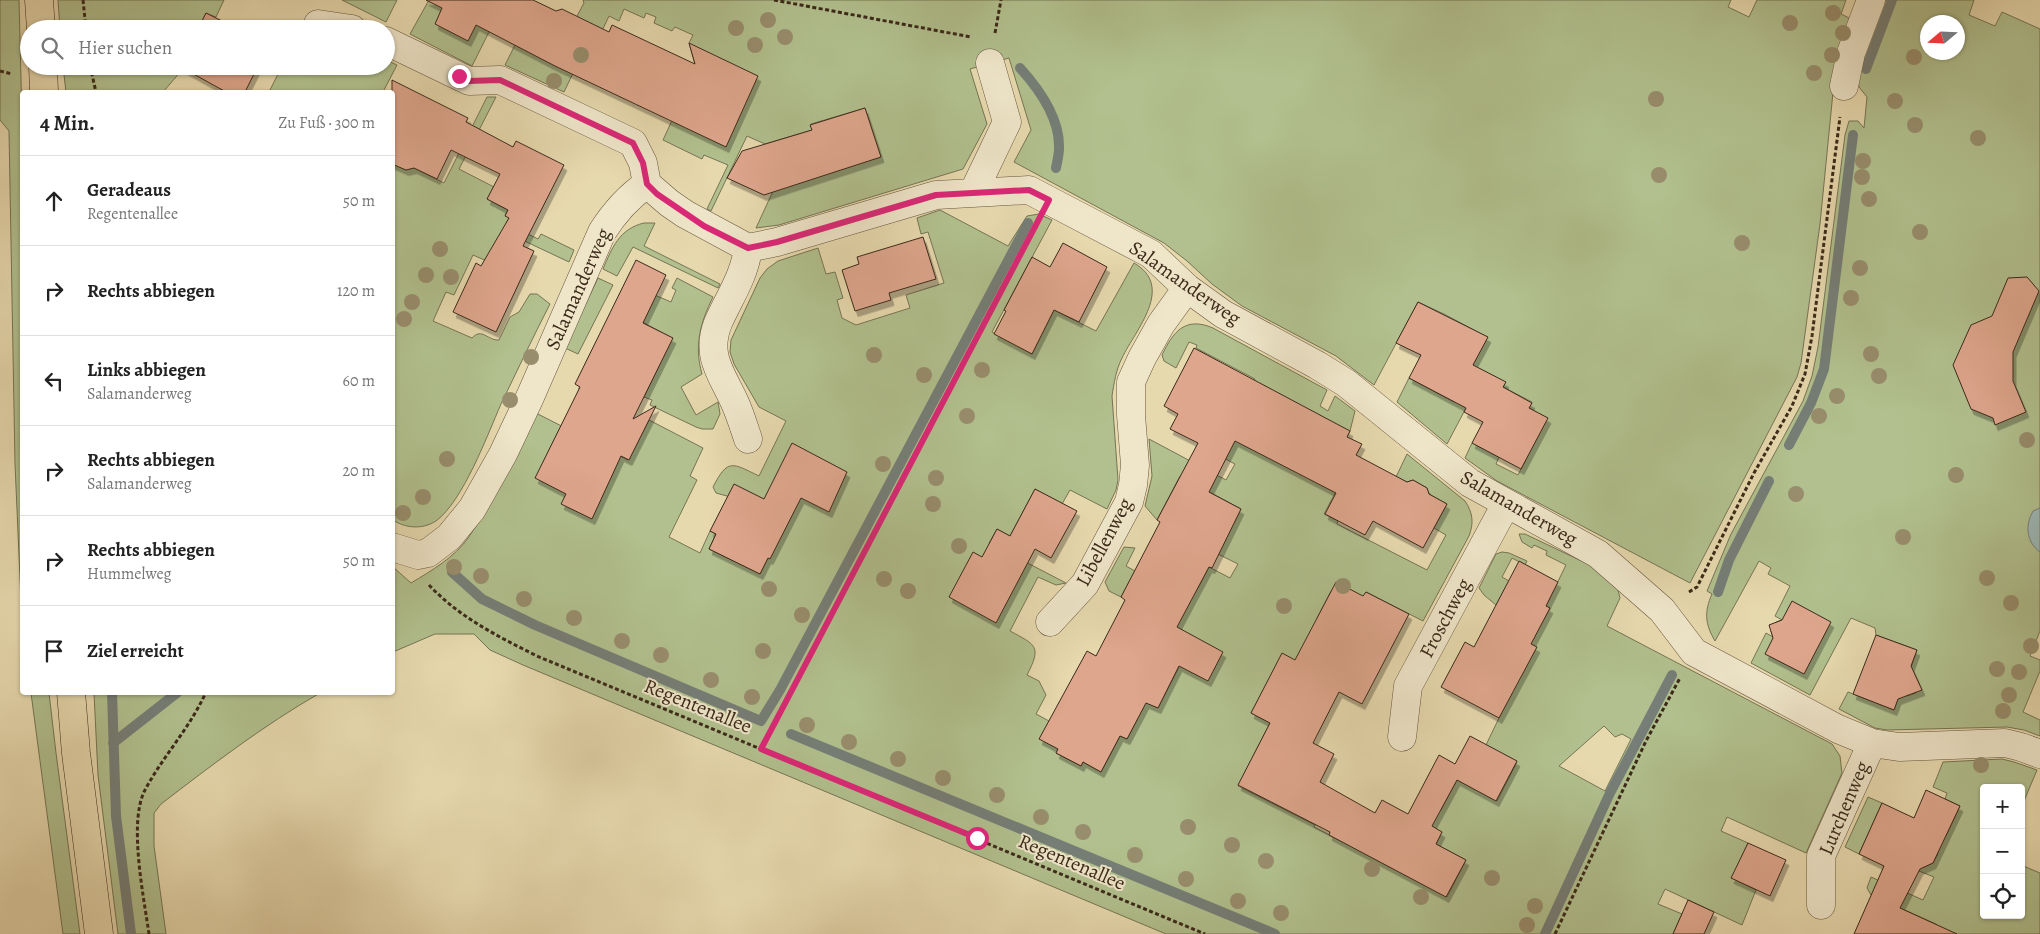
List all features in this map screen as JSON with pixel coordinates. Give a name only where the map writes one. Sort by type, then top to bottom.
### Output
[{"type":"main road","points":[[39,0],[40,20]]},
{"type":"main road","points":[[71,695],[76,754],[99,934]]},
{"type":"street","points":[[1844,86],[1851,53],[1871,0]]},
{"type":"street","points":[[395,45],[469,81],[500,80],[633,143],[643,163],[647,184],[685,214],[748,248],[747,261],[718,323],[713,344],[713,353],[718,371],[734,402],[748,439]]},
{"type":"street","points":[[974,193],[1007,122],[990,63]]},
{"type":"street","name":"Salamanderweg","points":[[395,548],[418,555],[428,553],[449,537],[464,520],[487,484],[522,414],[602,232],[618,209],[633,194],[647,184]]},
{"type":"street","name":"Salamanderweg","points":[[748,248],[777,242],[936,195],[1029,190],[1151,254],[1187,288],[1223,314],[1317,365],[1346,383],[1470,483],[1598,554],[1662,610],[1694,652],[1838,729],[1872,743],[1899,748],[2005,743],[2040,754]]},
{"type":"street","name":"Libellenweg","points":[[1050,622],[1085,584],[1129,502],[1135,465],[1130,415],[1131,382],[1161,324],[1187,288]]},
{"type":"street","name":"Froschweg","points":[[1402,737],[1408,686],[1506,504]]},
{"type":"street","name":"Lurchenweg","points":[[1821,905],[1821,856],[1872,743]]},
{"type":"path","points":[[83,0],[85,20]]},
{"type":"path","points":[[774,0],[977,38]]},
{"type":"path","points":[[92,75],[96,90]]},
{"type":"path","points":[[1697,587],[1754,473],[1792,406],[1805,374],[1812,336],[1844,86]]},
{"type":"path","points":[[761,749],[1049,200]]},
{"type":"path","name":"Regentenallee","points":[[428,584],[462,614],[490,633],[537,656],[1205,934]]},
{"type":"path","points":[[1555,934],[1646,741],[1681,675]]},
{"type":"path","points":[[149,934],[138,842],[138,812],[144,791],[199,708],[205,695]]},
{"type":"green space","points":[[0,0],[19,0],[21,90],[20,578],[15,464],[9,131],[0,120]]},
{"type":"green space","points":[[58,0],[224,0],[216,17],[206,13],[202,20],[59,20]]},
{"type":"green space","points":[[342,0],[397,0],[387,20],[382,20]]},
{"type":"green space","points":[[429,0],[505,0],[472,66],[410,34]]},
{"type":"green space","points":[[583,0],[1731,0],[1728,7],[1749,17],[1757,0],[1846,0],[1841,14],[1851,19],[1835,72],[1820,224],[1801,363],[1797,377],[1690,583],[1497,481],[1465,458],[1472,443],[1499,457],[1496,464],[1518,475],[1547,418],[1529,408],[1532,402],[1503,387],[1485,372],[1447,444],[1397,402],[1409,378],[1454,402],[1487,337],[1418,302],[1374,385],[1336,356],[1242,306],[1212,284],[1164,243],[1014,162],[1031,130],[1009,58],[970,69],[987,124],[963,169],[779,225],[756,228],[780,176],[808,180],[880,157],[865,108],[811,124],[812,130],[765,144],[747,136],[711,211],[707,209],[728,165],[704,155],[702,159],[663,140],[696,68],[689,43],[693,35],[675,27],[672,31],[654,23],[656,17],[646,13],[644,18],[624,9],[619,21],[609,16],[582,73],[575,69],[564,92],[505,65],[515,45],[558,67],[577,16],[584,3]]},
{"type":"green space","points":[[1881,0],[1974,0],[1969,15],[1995,26],[2002,12],[2040,29],[2040,631],[2030,656],[2040,660],[2040,671],[2023,712],[2040,720],[2040,736],[2024,730],[2007,727],[1887,730],[1875,728],[1839,709],[1848,692],[1894,710],[1900,693],[1907,696],[1916,693],[1919,684],[1915,675],[1909,673],[1917,650],[1876,635],[1875,628],[1851,618],[1810,695],[1751,663],[1766,633],[1773,637],[1771,631],[1776,622],[1782,620],[1775,616],[1790,586],[1768,574],[1771,568],[1759,561],[1715,641],[1709,629],[1707,612],[1712,594],[1707,591],[1731,534],[1803,401],[1812,376],[1818,347],[1845,135],[1849,121],[1858,121],[1864,128],[1867,97],[1859,87],[1857,76]]},
{"type":"green space","points":[[64,75],[178,75],[165,90],[66,90]]},
{"type":"green space","points":[[278,75],[392,75],[384,90],[270,90]]},
{"type":"green space","points":[[487,97],[496,97],[459,169],[494,187],[487,199],[508,210],[505,215],[509,218],[506,223],[538,239],[541,234],[574,250],[569,262],[516,237],[500,267],[473,255],[454,295],[446,292],[433,321],[472,338],[482,334],[499,340],[510,317],[519,312],[530,294],[537,294],[550,304],[501,404],[465,484],[456,499],[436,521],[425,526],[414,527],[395,521],[395,165],[406,170],[414,168],[444,183]]},
{"type":"green space","points":[[940,210],[1008,246],[1027,216],[1039,214],[1052,220],[992,332],[1032,354],[1054,310],[1096,331],[1134,263],[1146,273],[1151,284],[1152,296],[1149,309],[1122,358],[1114,381],[1112,396],[1118,480],[1116,490],[1107,509],[1070,490],[1062,504],[1035,489],[1010,536],[997,529],[989,543],[1066,583],[1056,585],[1038,577],[1010,631],[1031,643],[1034,647],[1034,658],[1027,675],[1039,681],[1046,695],[1036,714],[1049,721],[1058,749],[1056,753],[1081,766],[1083,762],[1101,772],[1120,736],[1127,739],[1137,720],[1142,700],[1158,708],[1179,667],[1164,659],[1180,578],[1198,588],[1209,567],[1230,578],[1238,564],[1218,554],[1241,509],[1180,476],[1157,520],[1145,506],[1152,476],[1149,439],[1226,480],[1235,464],[1216,454],[1255,379],[1196,348],[1197,345],[1189,342],[1176,368],[1164,361],[1162,355],[1171,339],[1181,328],[1187,325],[1203,325],[1213,328],[1327,390],[1320,406],[1328,411],[1335,396],[1355,411],[1347,437],[1343,478],[1324,514],[1338,521],[1337,524],[1427,570],[1446,535],[1434,528],[1447,504],[1429,494],[1427,488],[1413,480],[1407,482],[1396,477],[1407,454],[1465,501],[1472,518],[1469,536],[1423,621],[1366,592],[1358,606],[1331,591],[1317,618],[1324,622],[1286,695],[1266,685],[1251,713],[1270,723],[1238,786],[1315,825],[1314,827],[1447,897],[1466,860],[1436,844],[1442,832],[1410,814],[1417,798],[1441,810],[1457,780],[1497,801],[1517,762],[1486,745],[1499,718],[1510,633],[1539,628],[1550,608],[1546,606],[1566,565],[1546,555],[1547,551],[1534,545],[1532,548],[1522,542],[1519,534],[1525,534],[1592,566],[1617,586],[1620,598],[1607,626],[1832,744],[1840,756],[1842,773],[1806,853],[1727,817],[1721,831],[1748,843],[1732,878],[1756,890],[1742,925],[1665,889],[1658,904],[1682,914],[1673,934],[1166,934],[523,665],[490,650],[474,634],[435,634],[395,651],[395,569],[411,583],[427,574],[463,545],[487,509],[534,412],[628,460],[649,420],[703,448],[690,476],[697,480],[669,537],[700,553],[710,531],[716,534],[709,549],[760,574],[768,558],[734,498],[716,493],[713,487],[727,467],[737,466],[759,476],[786,421],[759,407],[734,364],[730,352],[731,340],[760,278],[767,269],[778,261],[818,248],[826,274],[835,272],[843,298],[837,300],[842,318],[856,325],[910,308],[906,295],[944,283],[928,232],[921,234],[917,218]],"holes":[[[1604,726],[1615,737],[1622,734],[1631,739],[1605,791],[1559,766]]]},
{"type":"green space","points":[[644,223],[655,223],[644,246],[720,284],[718,288],[633,247],[617,276],[603,269],[613,247],[622,235],[635,226]]},
{"type":"green space","points":[[598,278],[613,285],[578,354],[565,348]]},
{"type":"green space","points":[[677,278],[713,297],[700,335],[699,354],[702,374],[681,387],[696,415],[718,402],[720,414],[713,429],[696,427],[650,405],[652,400],[644,397],[672,338],[637,319],[650,293],[671,302],[676,290],[672,288]]},
{"type":"green space","points":[[1124,547],[1135,548],[1126,566],[1135,571],[1121,597],[1109,591],[1105,582]]},
{"type":"green space","points":[[1502,552],[1527,561],[1525,565],[1512,558],[1502,577],[1509,581],[1496,605],[1479,588],[1496,554]]},
{"type":"green space","points":[[31,695],[49,695],[80,934],[63,934]]},
{"type":"green space","points":[[94,695],[317,695],[279,718],[199,775],[161,804],[154,813],[154,846],[166,934],[118,934],[98,775]]},
{"type":"green space","points":[[2002,759],[2037,770],[2025,798],[2025,784],[1980,784],[1980,919],[2025,919],[2025,867],[2040,873],[2040,934],[1932,934],[1936,924],[1871,895],[1867,888],[1871,877],[1923,900],[1934,877],[1919,871],[1921,866],[1924,867],[1933,863],[1938,854],[1934,844],[1936,833],[1946,836],[1960,806],[1945,799],[1947,793],[1933,787],[1943,762]]},
{"type":"green space","points":[[1868,797],[1882,803],[1859,854],[1845,847]]},
{"type":"water","points":[[2040,508],[2040,552],[2032,543],[2028,527],[2033,511]]},
{"type":"building","points":[[426,0],[533,0],[556,11],[562,9],[609,32],[612,25],[695,64],[689,43],[758,76],[726,147],[555,66],[476,25],[468,41],[435,24],[442,8]]},
{"type":"building","points":[[206,13],[220,20],[202,20]]},
{"type":"building","points":[[195,75],[254,75],[246,90],[222,90]]},
{"type":"building","points":[[392,80],[468,118],[466,122],[513,147],[516,141],[564,165],[523,246],[534,251],[496,332],[453,312],[476,263],[481,266],[509,218],[505,216],[508,210],[487,199],[500,174],[451,150],[437,179],[414,168],[406,170],[395,165],[395,90],[392,90]]},
{"type":"building","points":[[865,108],[881,157],[764,195],[727,178],[742,151],[812,130],[810,125]]},
{"type":"building","points":[[923,237],[936,279],[889,293],[891,300],[855,311],[842,270],[859,264],[857,257]]},
{"type":"building","points":[[1063,243],[1107,267],[1079,322],[1054,310],[1032,354],[994,334],[1006,311],[1004,310],[1032,257],[1050,267]]},
{"type":"building","points":[[636,260],[666,275],[643,323],[673,338],[633,419],[656,406],[629,460],[621,456],[592,519],[561,504],[566,494],[535,478],[580,387],[575,384]]},
{"type":"building","points":[[2027,277],[2039,291],[2013,352],[2013,381],[2026,412],[1995,425],[1993,418],[1971,409],[1953,365],[1971,325],[1992,316],[2008,278]]},
{"type":"building","points":[[1418,302],[1488,337],[1473,365],[1506,382],[1503,387],[1532,403],[1529,408],[1548,418],[1521,469],[1472,443],[1483,422],[1464,412],[1466,408],[1409,378],[1421,355],[1396,343]]},
{"type":"building","points":[[1194,348],[1350,431],[1347,437],[1362,444],[1356,455],[1407,482],[1413,480],[1427,488],[1429,494],[1447,504],[1423,548],[1373,521],[1365,535],[1325,514],[1336,493],[1235,441],[1209,492],[1241,509],[1212,568],[1209,567],[1177,627],[1223,652],[1208,681],[1179,666],[1158,708],[1146,703],[1127,739],[1120,736],[1101,772],[1083,762],[1081,766],[1056,753],[1058,749],[1039,739],[1087,651],[1096,656],[1125,600],[1121,597],[1160,522],[1157,520],[1198,443],[1170,429],[1178,414],[1164,406]]},
{"type":"building","points":[[792,443],[847,472],[829,512],[801,498],[770,559],[768,558],[760,574],[709,549],[716,534],[710,531],[734,484],[764,499]]},
{"type":"building","points":[[1035,489],[1077,511],[1051,558],[1035,549],[996,623],[949,597],[973,552],[982,557],[997,529],[1010,536]]},
{"type":"building","points":[[1519,561],[1558,582],[1546,606],[1550,608],[1531,644],[1537,647],[1499,718],[1441,687],[1465,642],[1474,647]]},
{"type":"building","points":[[1336,582],[1363,596],[1366,592],[1409,614],[1362,704],[1339,692],[1313,743],[1334,754],[1320,782],[1375,813],[1382,800],[1408,814],[1439,755],[1455,764],[1470,736],[1517,761],[1496,801],[1457,780],[1432,826],[1442,832],[1436,844],[1466,860],[1446,897],[1329,835],[1330,832],[1238,785],[1270,723],[1251,713],[1282,653],[1295,660]]},
{"type":"building","points":[[1792,601],[1831,622],[1804,674],[1765,654],[1773,638],[1769,625],[1782,620]]},
{"type":"building","points":[[1876,635],[1917,650],[1911,666],[1922,690],[1898,699],[1894,710],[1853,694]]},
{"type":"building","points":[[1926,790],[1960,806],[1933,863],[1920,869],[1900,908],[1957,934],[1854,934],[1884,866],[1859,854],[1882,803],[1914,818]]},
{"type":"building","points":[[1748,843],[1786,860],[1770,896],[1731,878]]},
{"type":"building","points":[[1688,900],[1714,912],[1704,934],[1673,934]]},
{"type":"waterway","points":[[1866,69],[1892,0]]},
{"type":"waterway","points":[[1020,68],[1041,95],[1056,126],[1059,148],[1056,168]]},
{"type":"waterway","points":[[1789,445],[1811,403],[1824,369],[1853,135]]},
{"type":"waterway","points":[[452,572],[482,599],[535,625],[761,721],[780,690],[1028,223]]},
{"type":"waterway","points":[[1718,592],[1729,560],[1769,481]]},
{"type":"waterway","points":[[1545,934],[1610,793],[1672,675]]},
{"type":"waterway","points":[[112,695],[116,816],[131,934]]},
{"type":"waterway","points":[[113,743],[174,695]]},
{"type":"waterway","points":[[791,734],[1275,934]]},
{"type":"route","points":[[459,76],[469,81],[500,80],[633,143],[643,163],[647,184],[657,194],[704,226],[748,248],[777,242],[936,195],[1029,190],[1049,200],[761,749],[977,838]]}]
